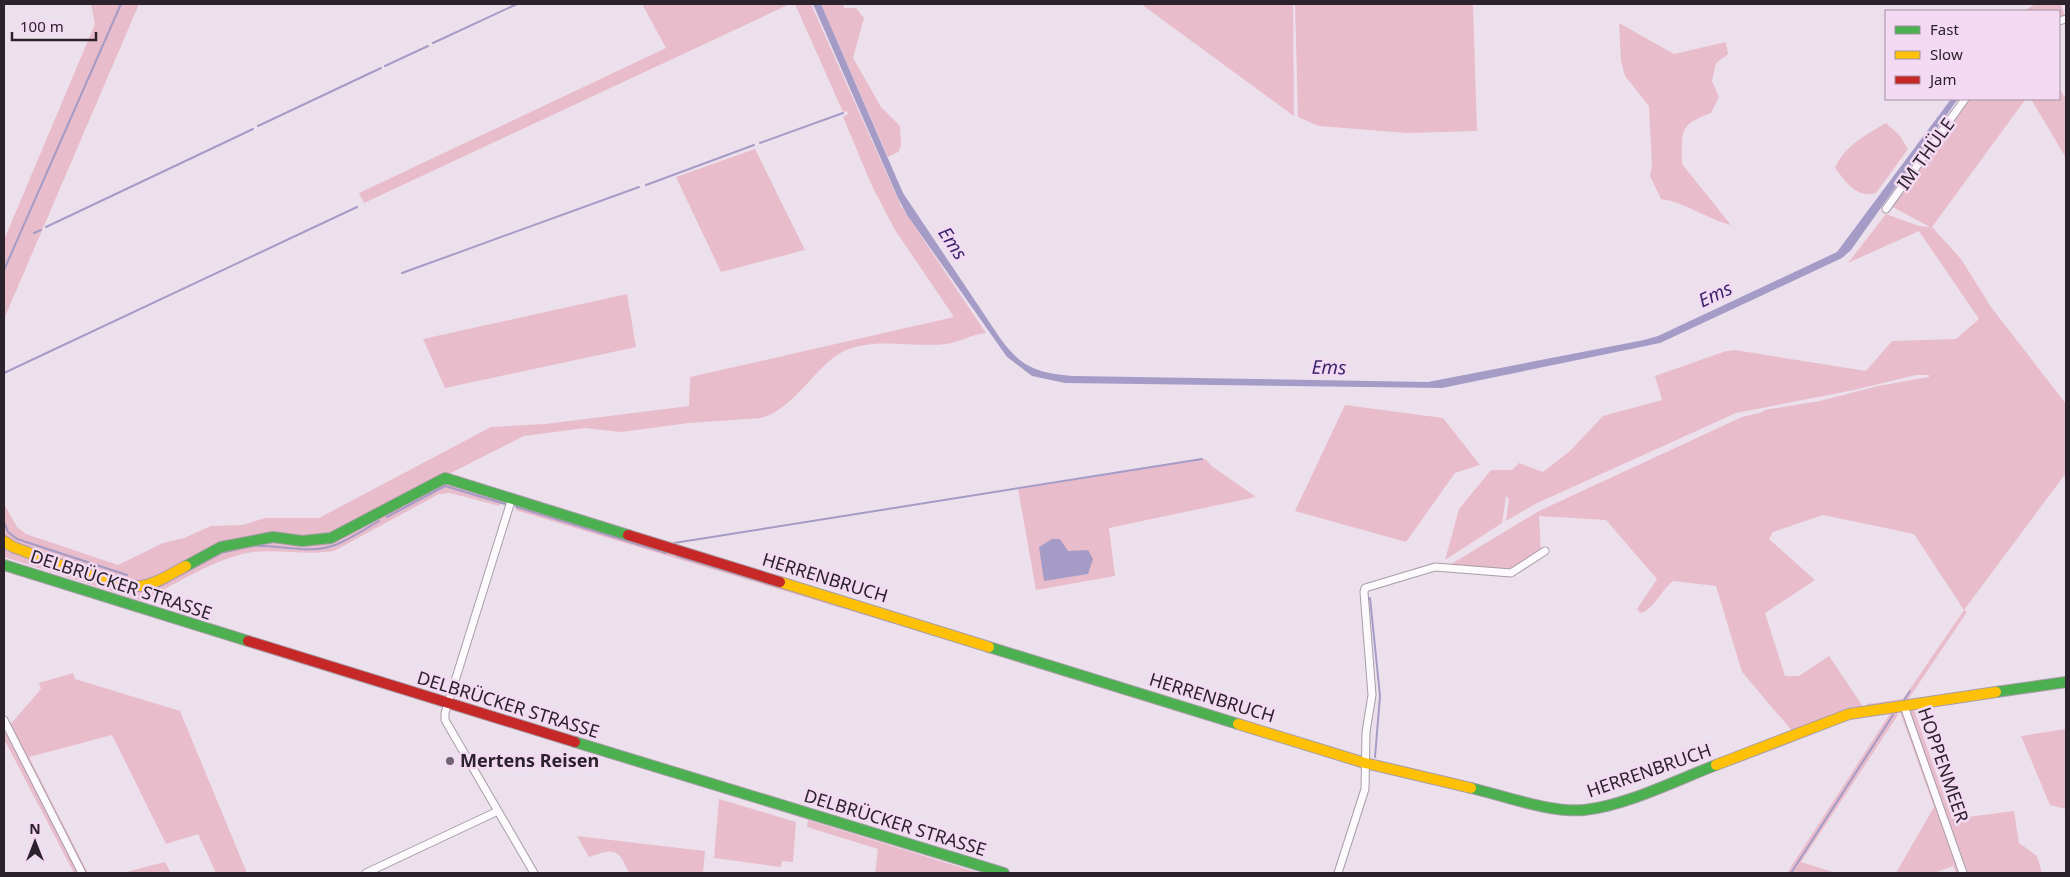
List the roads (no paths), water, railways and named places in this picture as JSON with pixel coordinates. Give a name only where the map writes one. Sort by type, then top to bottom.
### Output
[{"type":"street","name":"IM THÜLE","points":[[1886,209],[1964,100]]},
{"type":"street","name":"HERRENBRUCH","points":[[4,541],[13,547],[114,582],[140,586],[158,581],[222,546],[272,537],[302,541],[331,538],[445,478],[1364,763],[1558,809],[1584,810],[1616,803],[1849,714],[1904,706]]},
{"type":"street","points":[[512,498],[445,720],[534,873]]},
{"type":"street","points":[[1338,873],[1365,789],[1366,732],[1372,695],[1365,588],[1435,567],[1512,573],[1545,551]]},
{"type":"street","name":"DELBRÜCKER STRASSE","points":[[4,565],[449,704],[1004,873]]},
{"type":"street","name":"HOPPENMEER","points":[[1963,873],[1904,706],[2066,682]]},
{"type":"street","points":[[4,720],[82,873]]},
{"type":"street","points":[[366,873],[498,811]]},
{"type":"waterway","points":[[4,270],[121,4]]},
{"type":"waterway","points":[[433,43],[517,4]]},
{"type":"waterway","points":[[385,66],[428,46]]},
{"type":"waterway","points":[[258,126],[381,68]]},
{"type":"waterway","points":[[760,143],[843,113]]},
{"type":"waterway","points":[[46,227],[253,129]]},
{"type":"waterway","points":[[646,185],[754,145]]},
{"type":"waterway","points":[[402,273],[639,187]]},
{"type":"waterway","points":[[4,373],[357,207]]},
{"type":"waterway","points":[[34,233],[41,230]]},
{"type":"waterway","points":[[674,543],[1202,459]]},
{"type":"waterway","points":[[387,517],[445,486],[505,504]]},
{"type":"waterway","points":[[516,507],[666,553]]},
{"type":"waterway","points":[[251,546],[304,549],[325,548],[346,540],[379,521]]},
{"type":"waterway","points":[[4,522],[8,532],[17,539],[127,575]]},
{"type":"waterway","points":[[154,589],[221,553],[246,547]]},
{"type":"waterway","points":[[677,556],[782,588]]},
{"type":"waterway","points":[[1370,598],[1380,696],[1375,757]]},
{"type":"waterway","points":[[1904,700],[1910,691]]},
{"type":"waterway","points":[[1791,873],[1893,715]]},
{"type":"waterway","points":[[1362,873],[1382,873]]},
{"type":"place","name":"Mertens Reisen","points":[[450,761]]},
{"type":"water label","name":"Ems","points":[[953,243]]},
{"type":"water label","name":"Ems","points":[[1715,294]]},
{"type":"water label","name":"Ems","points":[[1329,367]]}]
